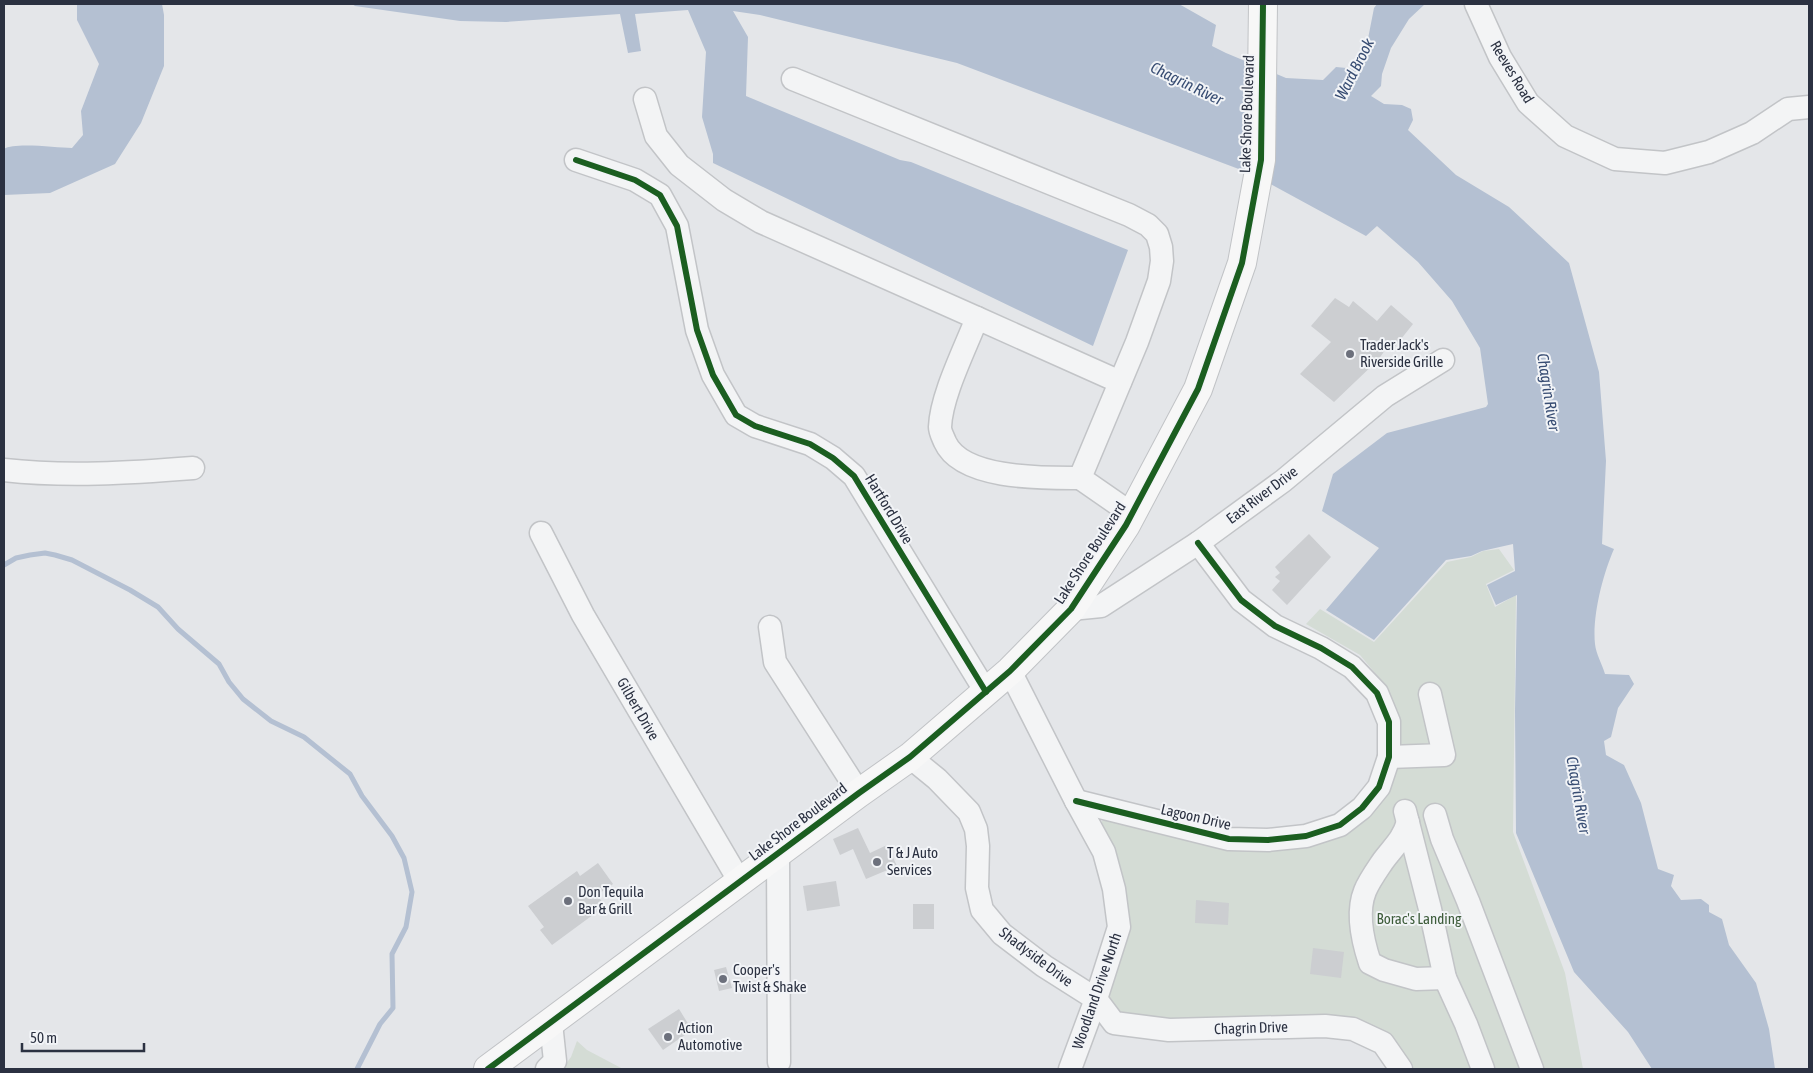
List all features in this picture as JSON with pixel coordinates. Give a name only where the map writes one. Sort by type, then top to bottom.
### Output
[{"type":"main road","name":"Lake Shore Boulevard","points":[[488,1069],[910,757],[1010,671],[1071,609],[1132,514],[1198,389],[1242,263],[1260,160],[1263,4]]},
{"type":"street","name":"Reeves Road","points":[[1476,4],[1500,57],[1528,103],[1565,136],[1614,159],[1665,163],[1709,152],[1752,133],[1788,109],[1809,107]]},
{"type":"street","points":[[793,79],[1129,215],[1148,225],[1157,234],[1161,247],[1159,281],[1080,478]]},
{"type":"street","points":[[646,99],[656,136],[679,165],[724,200],[761,222],[1120,382]]},
{"type":"street","name":"Hartford Drive","points":[[576,160],[635,180],[660,195],[677,226],[698,330],[713,375],[736,415],[755,426],[810,444],[833,458],[854,476],[986,692]]},
{"type":"street","points":[[977,318],[943,406],[940,430],[949,450],[968,463],[998,474],[1043,478],[1080,478],[1132,514]]},
{"type":"street","name":"East River Drive","points":[[1071,609],[1101,606],[1198,543],[1283,481],[1385,396],[1443,360]]},
{"type":"street","points":[[4,470],[41,474],[146,472],[193,468]]},
{"type":"street","name":"Gilbert Drive","points":[[541,533],[583,615],[740,882]]},
{"type":"street","points":[[1198,543],[1241,600],[1275,626],[1321,648],[1352,667],[1377,693],[1389,722],[1389,757],[1444,754],[1430,694]]},
{"type":"street","points":[[770,627],[775,662],[859,793]]},
{"type":"street","points":[[1010,671],[1076,802]]},
{"type":"street","name":"Shadyside Drive","points":[[910,757],[937,779],[969,812],[976,829],[978,846],[977,888],[982,910],[1002,934],[1044,966],[1096,1000]]},
{"type":"street","name":"Lagoon Drive","points":[[1076,802],[1229,839],[1268,840],[1306,836],[1340,825],[1362,808],[1378,787],[1389,757]]},
{"type":"street","name":"Woodland Drive North","points":[[1070,1069],[1096,1000],[1119,927],[1114,889],[1104,852],[1076,802]]},
{"type":"street","points":[[1435,815],[1442,839],[1468,901],[1532,1069]]},
{"type":"street","points":[[1445,978],[1416,979],[1370,964],[1363,942],[1362,912],[1365,892],[1383,862],[1403,836],[1406,817],[1428,900],[1445,978],[1466,1024],[1483,1069]]},
{"type":"street","points":[[778,853],[779,1062]]},
{"type":"street","name":"Chagrin Drive","points":[[1096,1000],[1114,1024],[1169,1030],[1325,1026],[1353,1029],[1383,1043],[1401,1069]]},
{"type":"street","points":[[547,1069],[555,1061],[551,1023]]},
{"type":"green space","name":"Borac's Landing","points":[[1499,549],[1514,570],[1486,584],[1495,607],[1516,595],[1513,832],[1565,973],[1583,1069],[1410,1069],[1387,1039],[1123,1016],[1109,1004],[1110,991],[1121,954],[1100,829],[1102,821],[1112,815],[1254,847],[1370,807],[1395,713],[1380,679],[1360,655],[1306,624],[1320,609],[1374,642],[1447,562],[1471,557],[1483,551]]},
{"type":"green space","points":[[577,1041],[587,1050],[623,1069],[562,1069],[571,1057]]},
{"type":"water","points":[[77,4],[162,4],[164,15],[164,66],[141,123],[115,164],[50,193],[4,195],[4,149],[17,146],[72,148],[83,135],[81,111],[99,64],[77,20]]},
{"type":"water","points":[[352,4],[1179,4],[1216,25],[1212,46],[1286,78],[1323,80],[1336,67],[1357,69],[1365,54],[1374,8],[1377,4],[1425,4],[1409,19],[1391,48],[1382,74],[1381,86],[1371,96],[1384,104],[1402,105],[1411,109],[1413,120],[1408,130],[1456,175],[1509,207],[1569,263],[1599,372],[1606,461],[1602,544],[1614,549],[1599,595],[1595,621],[1595,644],[1605,674],[1629,675],[1634,684],[1618,708],[1611,737],[1604,741],[1606,755],[1624,765],[1641,803],[1658,869],[1674,875],[1671,886],[1681,900],[1701,899],[1709,905],[1709,912],[1722,919],[1729,945],[1756,983],[1769,1029],[1775,1069],[1652,1069],[1628,1032],[1574,972],[1516,833],[1515,711],[1517,595],[1496,605],[1487,585],[1515,571],[1513,544],[1482,551],[1471,556],[1446,560],[1374,640],[1326,610],[1379,548],[1322,511],[1333,474],[1387,433],[1486,407],[1488,404],[1480,348],[1452,301],[1418,262],[1377,226],[1366,236],[1252,174],[957,63],[760,15],[733,11],[748,37],[746,96],[900,160],[911,162],[1128,250],[1093,346],[713,163],[713,154],[702,117],[706,52],[688,10],[635,14],[641,51],[628,53],[620,14],[506,22],[460,21],[355,6]]},
{"type":"building","name":"Trader Jack's Riverside Grille","points":[[1335,298],[1349,307],[1353,301],[1377,321],[1391,305],[1413,324],[1393,349],[1388,346],[1378,360],[1334,402],[1300,374],[1331,342],[1311,326]]},
{"type":"building","points":[[1309,534],[1331,557],[1287,605],[1272,590],[1280,581],[1275,577],[1280,573],[1275,567]]},
{"type":"building","points":[[858,828],[870,853],[887,845],[897,866],[866,879],[853,849],[840,855],[833,839]]},
{"type":"building","name":"Don Tequila Bar & Grill","points":[[598,863],[613,884],[597,895],[605,906],[552,945],[540,930],[544,927],[528,906],[577,871],[580,876]]},
{"type":"building","points":[[836,881],[840,906],[807,911],[803,886]]},
{"type":"building","points":[[1196,900],[1229,903],[1228,925],[1195,923]]},
{"type":"building","points":[[913,904],[934,904],[934,929],[913,929]]},
{"type":"building","points":[[1313,948],[1344,952],[1341,978],[1310,974]]},
{"type":"building","name":"Cooper's Twist & Shake","points":[[726,967],[732,988],[719,991],[714,970]]},
{"type":"building","name":"Action Automotive","points":[[679,1009],[692,1030],[663,1050],[648,1029]]},
{"type":"waterway","points":[[4,565],[16,558],[45,553],[72,560],[130,590],[158,607],[178,629],[219,664],[229,682],[243,699],[271,721],[304,737],[350,774],[362,796],[392,836],[404,858],[412,892],[406,927],[392,954],[393,1008],[380,1024],[357,1069]]},
{"type":"cycle path","points":[[488,1069],[910,757],[1010,671],[1071,609],[1126,525],[1198,389],[1242,263],[1261,160],[1263,4]]},
{"type":"cycle path","points":[[576,160],[635,180],[660,195],[677,226],[697,330],[713,375],[736,415],[755,426],[810,444],[833,458],[854,476],[986,692]]},
{"type":"cycle path","points":[[1076,801],[1229,839],[1268,840],[1306,836],[1340,825],[1362,808],[1379,787],[1389,757],[1389,722],[1377,693],[1352,667],[1321,648],[1275,626],[1241,600],[1198,543]]},
{"type":"place","name":"Trader Jack's Riverside Grille","points":[[1350,354]]},
{"type":"place","name":"T & J Auto Services","points":[[877,862]]},
{"type":"place","name":"Don Tequila Bar & Grill","points":[[568,901]]},
{"type":"place","name":"Cooper's Twist & Shake","points":[[723,979]]},
{"type":"place","name":"Action Automotive","points":[[668,1037]]},
{"type":"water label","name":"Ward Brook","points":[[1354,69]]},
{"type":"water label","name":"Chagrin River","points":[[1187,83]]},
{"type":"water label","name":"Chagrin River","points":[[1549,392]]},
{"type":"water label","name":"Chagrin River","points":[[1579,795]]}]
